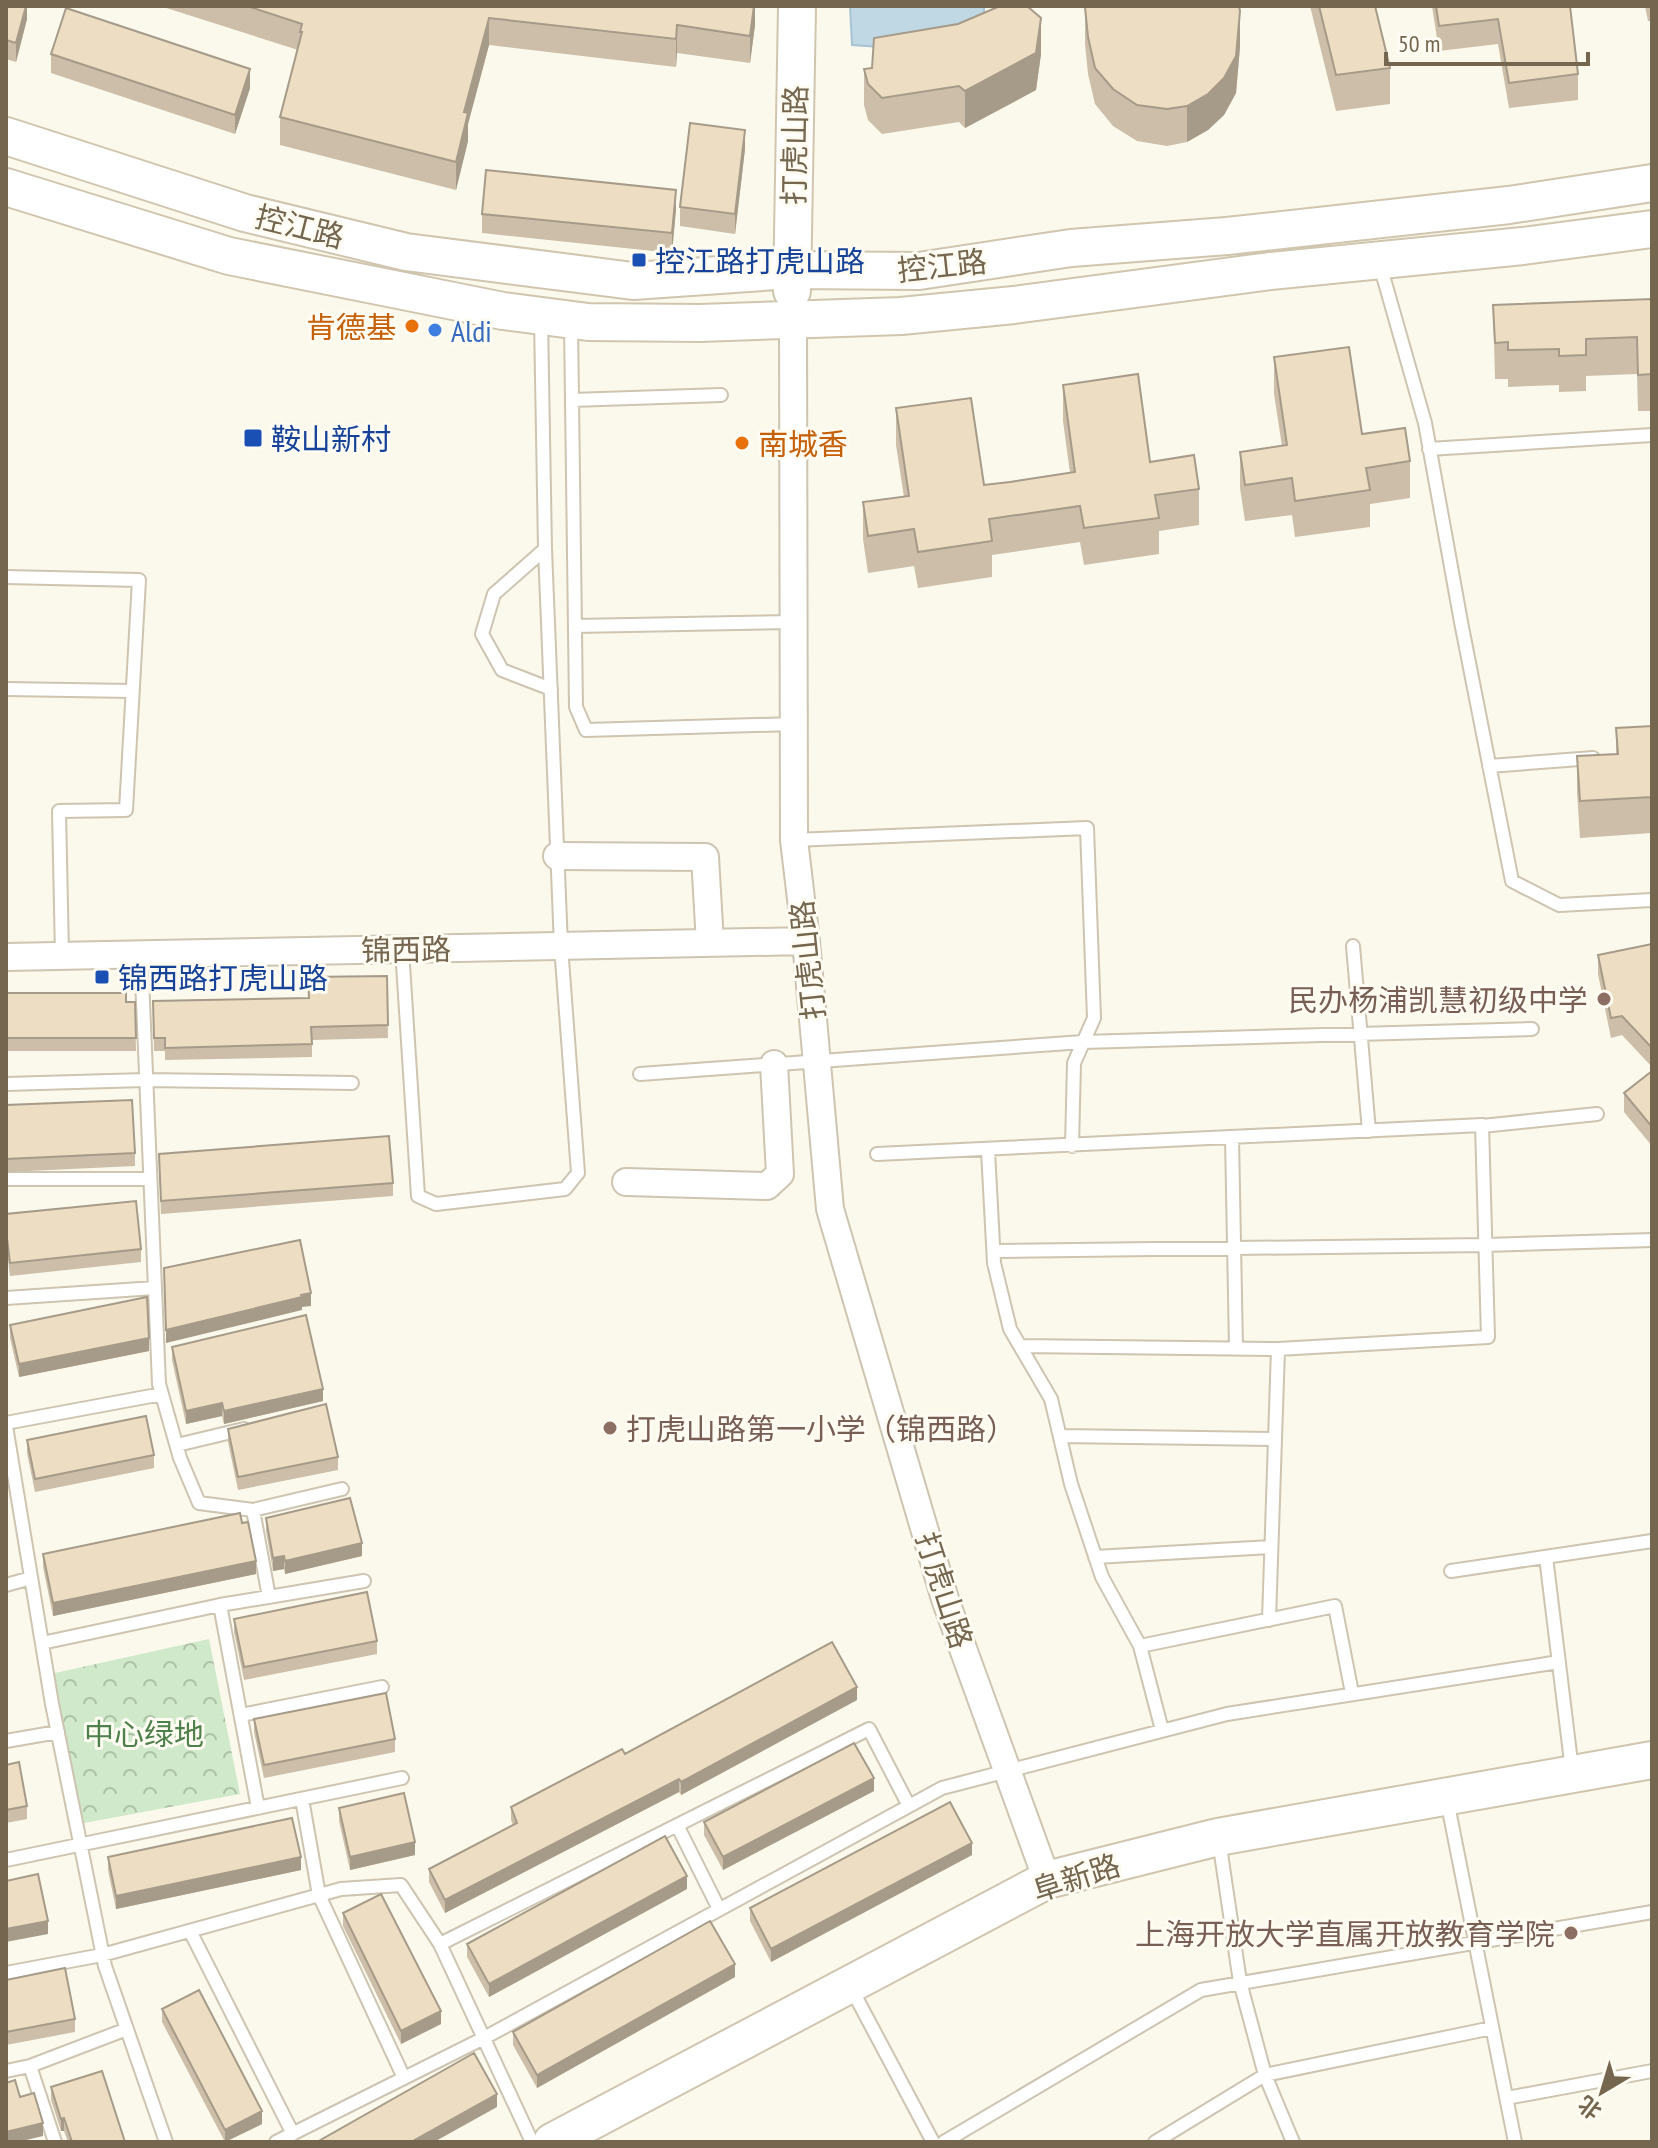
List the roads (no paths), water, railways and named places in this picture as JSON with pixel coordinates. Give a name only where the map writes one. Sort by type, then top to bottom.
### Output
[{"type":"main road","name":"打虎山路","points":[[793,321],[791,270],[797,6]]},
{"type":"main road","name":"控江路","points":[[6,136],[245,213],[406,252],[633,281],[791,270],[919,271],[1071,248],[1227,236],[1509,205],[1652,183]]},
{"type":"main road","name":"控江路","points":[[6,187],[229,256],[405,293],[556,318],[700,323],[901,316],[1014,305],[1270,271],[1652,229]]},
{"type":"main road","name":"阜新路","points":[[552,2142],[1047,1880],[1218,1837],[1652,1760]]},
{"type":"street","name":"打虎山路","points":[[793,321],[794,840],[830,1209],[945,1599],[1047,1880]]},
{"type":"street","points":[[557,856],[705,857],[710,943]]},
{"type":"street","name":"锦西路","points":[[6,957],[806,941]]},
{"type":"street","points":[[626,1182],[767,1186],[780,1174],[774,1064]]},
{"type":"lane","points":[[1378,260],[1425,423],[1512,881],[1559,905],[1652,900]]},
{"type":"lane","points":[[556,318],[572,400],[576,707],[586,730],[794,724]]},
{"type":"lane","points":[[402,949],[418,1196],[436,1204],[565,1189],[578,1173],[561,946],[545,549],[556,318]]},
{"type":"lane","points":[[572,400],[721,395]]},
{"type":"lane","points":[[1429,449],[1652,435]]},
{"type":"lane","points":[[545,549],[494,594],[482,634],[502,670],[551,689]]},
{"type":"lane","points":[[6,577],[139,580],[126,810],[59,811],[62,955]]},
{"type":"lane","points":[[575,626],[794,622]]},
{"type":"lane","points":[[6,689],[132,691]]},
{"type":"lane","points":[[1489,766],[1608,757]]},
{"type":"lane","points":[[794,840],[1087,828],[1094,1018],[1074,1063],[1072,1146]]},
{"type":"lane","points":[[1353,946],[1369,1131]]},
{"type":"lane","points":[[141,954],[158,1354],[162,1394],[177,1445],[199,1503],[253,1510],[342,1489]]},
{"type":"lane","points":[[640,1074],[1083,1042],[1532,1029]]},
{"type":"lane","points":[[6,1084],[145,1080],[352,1083]]},
{"type":"lane","points":[[877,1154],[1482,1126],[1597,1114]]},
{"type":"lane","points":[[1020,1346],[1278,1349],[1488,1337],[1482,1126]]},
{"type":"lane","points":[[1232,1138],[1236,1348]]},
{"type":"lane","points":[[988,1151],[994,1263],[1010,1329],[1051,1399],[1071,1484],[1095,1557],[1102,1577],[1140,1646],[1162,1730]]},
{"type":"lane","points":[[6,1179],[150,1179]]},
{"type":"lane","points":[[994,1251],[1652,1240]]},
{"type":"lane","points":[[6,1298],[155,1288]]},
{"type":"lane","points":[[1269,1620],[1278,1349]]},
{"type":"lane","points":[[158,1354],[173,1350]]},
{"type":"lane","points":[[162,1394],[6,1424],[12,1499],[31,1578],[102,1955],[166,2142]]},
{"type":"lane","points":[[177,1445],[263,1424]]},
{"type":"lane","points":[[1060,1436],[1275,1439]]},
{"type":"lane","points":[[253,1510],[269,1597]]},
{"type":"lane","points":[[1451,1571],[1652,1541]]},
{"type":"lane","points":[[1095,1557],[1271,1547]]},
{"type":"lane","points":[[1546,1557],[1573,1774]]},
{"type":"lane","points":[[6,1585],[31,1578]]},
{"type":"lane","points":[[42,1643],[220,1605],[364,1581]]},
{"type":"lane","points":[[220,1605],[258,1808]]},
{"type":"lane","points":[[1140,1646],[1335,1606],[1352,1693]]},
{"type":"lane","points":[[276,2142],[484,2038],[942,1788],[1227,1714],[1559,1662]]},
{"type":"lane","points":[[241,1715],[382,1687]]},
{"type":"lane","points":[[440,1944],[869,1729],[909,1806]]},
{"type":"lane","points":[[6,1741],[58,1732]]},
{"type":"lane","points":[[6,1860],[402,1778]]},
{"type":"lane","points":[[1446,1796],[1478,1943],[1515,2142]]},
{"type":"lane","points":[[302,1799],[319,1895],[404,2078]]},
{"type":"lane","points":[[677,1825],[719,1909]]},
{"type":"lane","points":[[1218,1837],[1240,1982],[1265,2075],[1293,2142]]},
{"type":"lane","points":[[6,1973],[102,1955],[341,1889],[401,1885],[440,1944],[532,2142]]},
{"type":"lane","points":[[944,2142],[1201,1990],[1652,1912]]},
{"type":"lane","points":[[190,1931],[293,2134]]},
{"type":"lane","points":[[849,1985],[933,2142]]},
{"type":"lane","points":[[1155,2142],[1265,2075],[1492,2028]]},
{"type":"lane","points":[[6,2071],[30,2066],[127,2029]]},
{"type":"lane","points":[[30,2066],[55,2142]]},
{"type":"lane","points":[[1507,2098],[1652,2071]]},
{"type":"water","points":[[850,6],[984,6],[984,33],[941,51],[852,45]]},
{"type":"place","name":"控江路打虎山路","points":[[639,260]]},
{"type":"place","name":"肯德基","points":[[412,326]]},
{"type":"place","name":"Aldi","points":[[435,330]]},
{"type":"place","name":"鞍山新村","points":[[253,438]]},
{"type":"place","name":"南城香","points":[[742,443]]},
{"type":"place","name":"锦西路打虎山路","points":[[102,977]]},
{"type":"place","name":"民办杨浦凯慧初级中学","points":[[1604,999]]},
{"type":"place","name":"打虎山路第一小学（锦西路）","points":[[610,1428]]},
{"type":"place","name":"上海开放大学直属开放教育学院","points":[[1571,1933]]},
{"type":"park label","name":"中心绿地","points":[[144,1733]]}]
